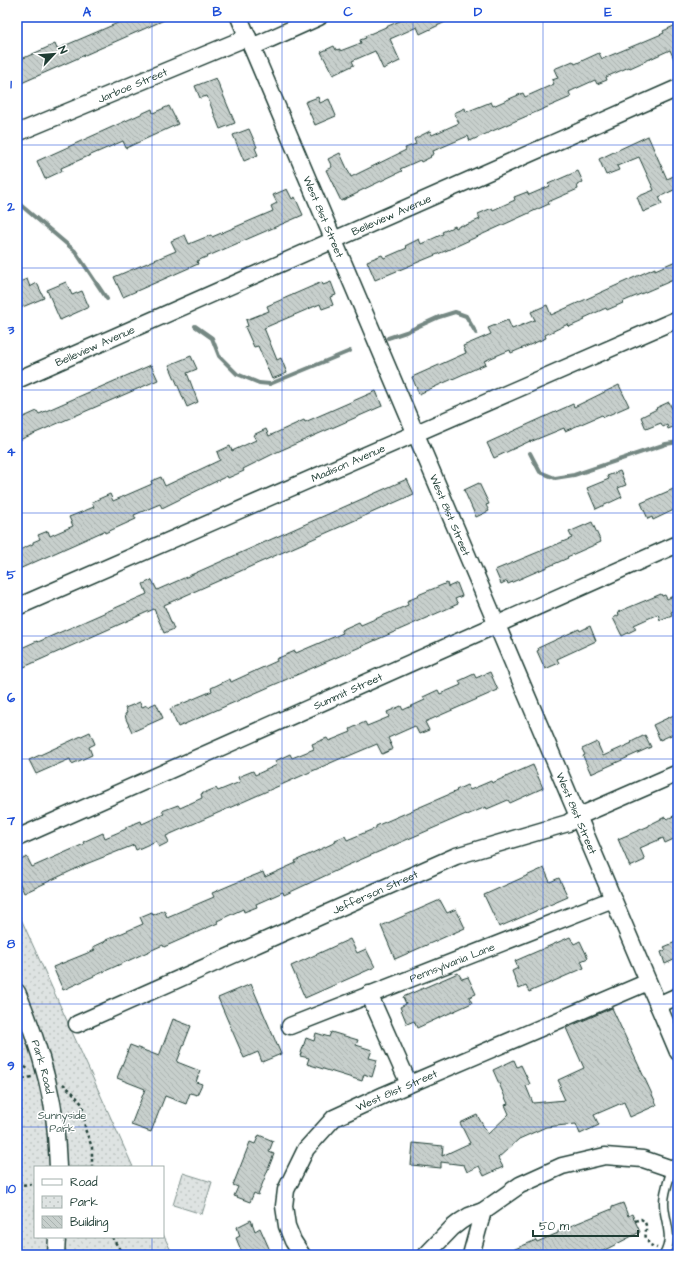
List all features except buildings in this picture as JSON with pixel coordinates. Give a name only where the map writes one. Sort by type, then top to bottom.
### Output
[{"type":"street","name":"West 81st Street","points":[[239,17],[577,817],[678,1052]]},
{"type":"street","name":"Jarboe Street","points":[[17,133],[250,42],[319,17]]},
{"type":"street","name":"Belleview Avenue","points":[[17,380],[678,88]]},
{"type":"street","name":"Madison Avenue","points":[[17,607],[678,319]]},
{"type":"street","name":"Summit Street","points":[[17,838],[678,544]]},
{"type":"street","name":"Jefferson Street","points":[[77,1024],[456,856],[568,823],[577,817],[678,773]]},
{"type":"street","name":"Pennsylvania Lane","points":[[290,1026],[613,899]]},
{"type":"street","name":"West 81st Street","points":[[302,1255],[289,1233],[284,1216],[286,1190],[306,1149],[334,1118],[409,1084],[648,982]]},
{"type":"street","name":"Park Road","points":[[17,992],[24,1008],[40,1058],[52,1103],[57,1141],[58,1166]]},
{"type":"street","points":[[369,994],[409,1084]]},
{"type":"street","points":[[658,1005],[678,996]]},
{"type":"street","points":[[426,1255],[452,1228],[469,1216],[483,1211],[520,1185],[562,1166],[604,1156],[643,1159],[675,1170]]},
{"type":"street","points":[[471,1255],[483,1211]]},
{"type":"street","points":[[56,1255],[57,1238]]},
{"type":"lane","points":[[664,1255],[670,1238],[664,1201],[666,1189],[675,1170]]},
{"type":"path","points":[[17,1058],[23,1066],[35,1074],[27,1079],[17,1080]]},
{"type":"path","points":[[57,1082],[68,1088],[82,1104],[85,1129],[92,1147],[92,1166]]},
{"type":"path","points":[[17,1185],[34,1184]]},
{"type":"path","points":[[635,1221],[641,1219],[645,1222],[647,1227],[646,1239],[650,1244],[658,1248]]},
{"type":"path","points":[[113,1238],[123,1255]]},
{"type":"green space","name":"Sunnyside Park","points":[[17,910],[133,1166],[34,1166],[34,1238],[164,1238],[164,1236],[173,1255],[17,1255]]},
{"type":"green space","points":[[183,1173],[212,1182],[202,1214],[173,1205]]},
{"type":"waterway","points":[[17,202],[75,251],[107,299]]},
{"type":"waterway","points":[[388,338],[455,312],[466,316],[476,333]]},
{"type":"waterway","points":[[195,326],[212,338],[219,356],[237,374],[259,383],[270,384],[350,351]]},
{"type":"waterway","points":[[530,453],[540,472],[555,478],[574,475],[666,444],[678,442]]}]
